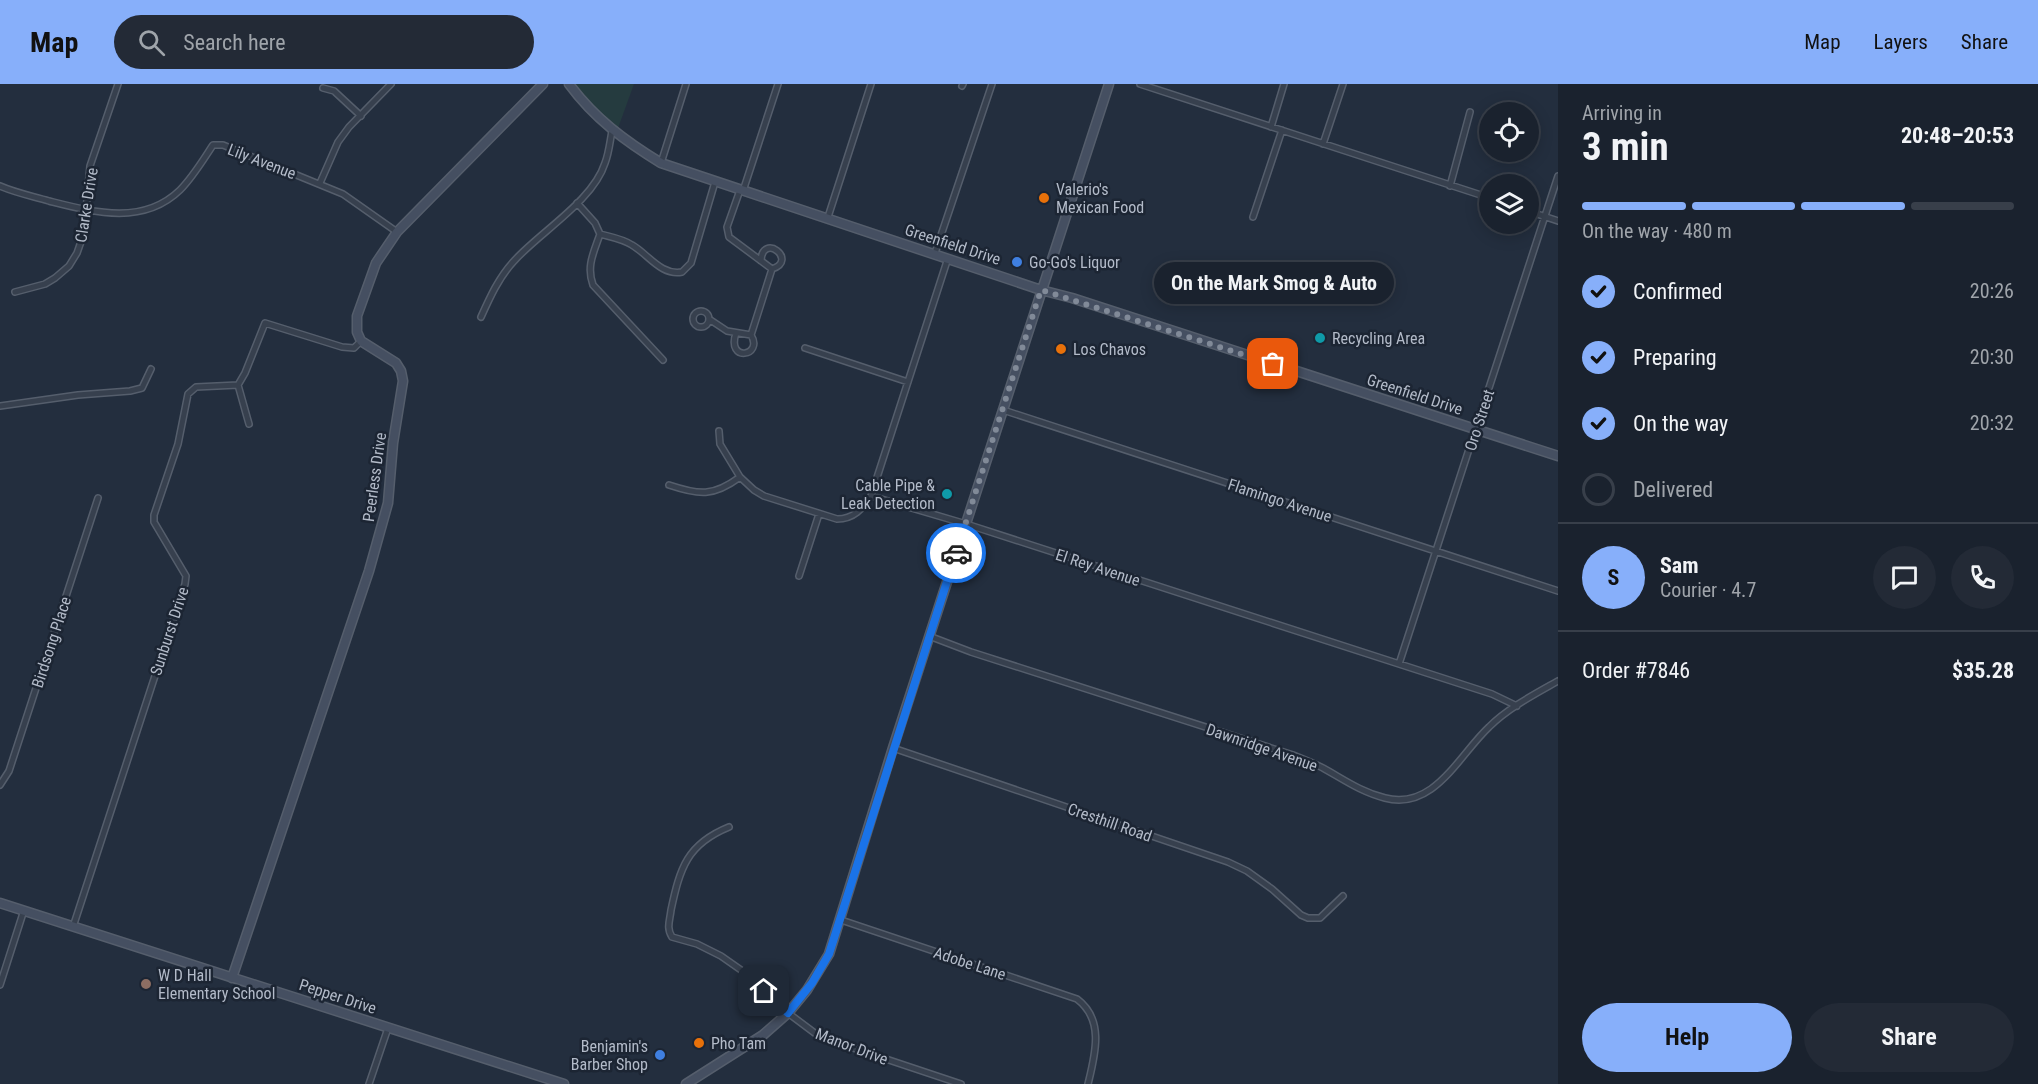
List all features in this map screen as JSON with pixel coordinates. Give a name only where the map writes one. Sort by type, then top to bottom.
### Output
[{"type":"main road","points":[[361,341],[357,332],[357,316],[376,263],[397,232],[543,84]]},
{"type":"main road","name":"Greenfield Drive","points":[[569,84],[597,118],[612,131],[661,163],[1041,290],[1072,298],[1558,456]]},
{"type":"main road","points":[[686,1084],[763,1035],[788,1013],[824,965],[841,920],[893,748],[1109,84]]},
{"type":"main road","name":"Peerless Drive","points":[[232,978],[369,571],[388,503],[393,443],[403,386],[402,376],[399,367],[392,360],[361,341]]},
{"type":"main road","name":"Pepper Drive","points":[[0,903],[548,1082],[564,1084]]},
{"type":"street","name":"Clarke Drive","points":[[15,292],[45,284],[55,278],[69,266],[81,246],[87,211],[90,166],[118,84]]},
{"type":"street","points":[[334,91],[338,84]]},
{"type":"street","points":[[320,183],[338,142],[349,127],[391,84]]},
{"type":"street","points":[[661,163],[686,84]]},
{"type":"street","points":[[772,269],[729,237],[727,231],[778,84]]},
{"type":"street","points":[[828,217],[871,84]]},
{"type":"street","points":[[935,254],[992,84]]},
{"type":"street","points":[[1140,84],[1479,195]]},
{"type":"street","points":[[1271,127],[1284,84]]},
{"type":"street","points":[[1323,144],[1343,84]]},
{"type":"street","points":[[323,88],[334,91],[361,116]]},
{"type":"street","points":[[1450,186],[1470,112]]},
{"type":"street","points":[[1253,217],[1282,130]]},
{"type":"street","points":[[481,317],[497,284],[513,261],[595,183],[606,162],[612,131]]},
{"type":"street","name":"Lily Avenue","points":[[0,186],[87,211],[106,214],[144,210],[162,202],[181,189],[213,145],[223,145],[343,194],[397,232]]},
{"type":"street","name":"Oro Street","points":[[1399,664],[1558,176]]},
{"type":"street","points":[[600,234],[631,244],[651,261],[671,272],[682,272],[691,263],[715,182]]},
{"type":"street","points":[[577,202],[595,223],[600,234],[589,265],[593,285],[663,360]]},
{"type":"street","points":[[1539,214],[1558,221]]},
{"type":"street","points":[[736,333],[734,342],[738,352],[750,352],[754,347],[751,335],[772,269],[781,262],[782,256],[773,248],[767,249],[762,253],[761,261]]},
{"type":"street","points":[[719,430],[720,444],[740,477],[764,496],[837,519],[844,519],[862,510],[871,496],[948,258]]},
{"type":"street","points":[[709,319],[728,331],[751,335]]},
{"type":"street","points":[[249,424],[238,385],[265,322],[342,347],[354,348],[361,341]]},
{"type":"street","points":[[805,348],[908,382]]},
{"type":"street","points":[[0,406],[78,395],[130,391],[142,388],[151,369]]},
{"type":"street","name":"Sunburst Drive","points":[[73,927],[185,584],[186,576],[154,522],[154,514],[178,444],[188,394],[196,387],[238,385]]},
{"type":"street","name":"Flamingo Avenue","points":[[1003,410],[1558,591]]},
{"type":"street","points":[[669,485],[695,494],[713,492],[729,486],[740,477]]},
{"type":"street","name":"El Rey Avenue","points":[[871,496],[966,524],[1492,694],[1517,706]]},
{"type":"street","name":"Birdsong Place","points":[[0,785],[9,771],[98,498]]},
{"type":"street","points":[[799,576],[819,514]]},
{"type":"street","name":"Dawnridge Avenue","points":[[930,636],[971,652],[1293,756],[1322,767],[1352,786],[1386,798],[1407,800],[1423,795],[1437,786],[1490,726],[1558,681]]},
{"type":"street","name":"Cresthill Road","points":[[893,748],[1228,862],[1264,883],[1301,915],[1320,918],[1343,896]]},
{"type":"street","name":"Manor Drive","points":[[729,827],[715,833],[697,846],[683,866],[678,878],[668,929],[672,937],[698,944],[727,960],[751,977],[788,1013],[820,1037],[961,1084]]},
{"type":"street","points":[[0,985],[24,910]]},
{"type":"street","name":"Adobe Lane","points":[[841,920],[1068,995],[1081,1002],[1095,1022],[1096,1040],[1088,1084]]},
{"type":"street","points":[[369,1084],[388,1028]]},
{"type":"green space","points":[[575,84],[634,84],[617,131],[594,109]]},
{"type":"way so far","points":[[956,553],[1041,290],[1273,364]]},
{"type":"place","name":"Valerio's Mexican Food","points":[[1044,198]]},
{"type":"place","name":"Go-Go's Liquor","points":[[1017,262]]},
{"type":"place","name":"Recycling Area","points":[[1320,338]]},
{"type":"place","name":"Los Chavos","points":[[1061,349]]},
{"type":"place","name":"On the Mark Smog & Auto","points":[[1273,364]]},
{"type":"place","name":"Cable Pipe & Leak Detection","points":[[947,494]]},
{"type":"place","name":"W D Hall Elementary School","points":[[146,984]]},
{"type":"place","name":"Pho Tam","points":[[699,1043]]},
{"type":"place","name":"Benjamin's Barber Shop","points":[[660,1055]]},
{"type":"route","points":[[764,991],[788,1013],[812,983],[829,954],[956,553]]}]
